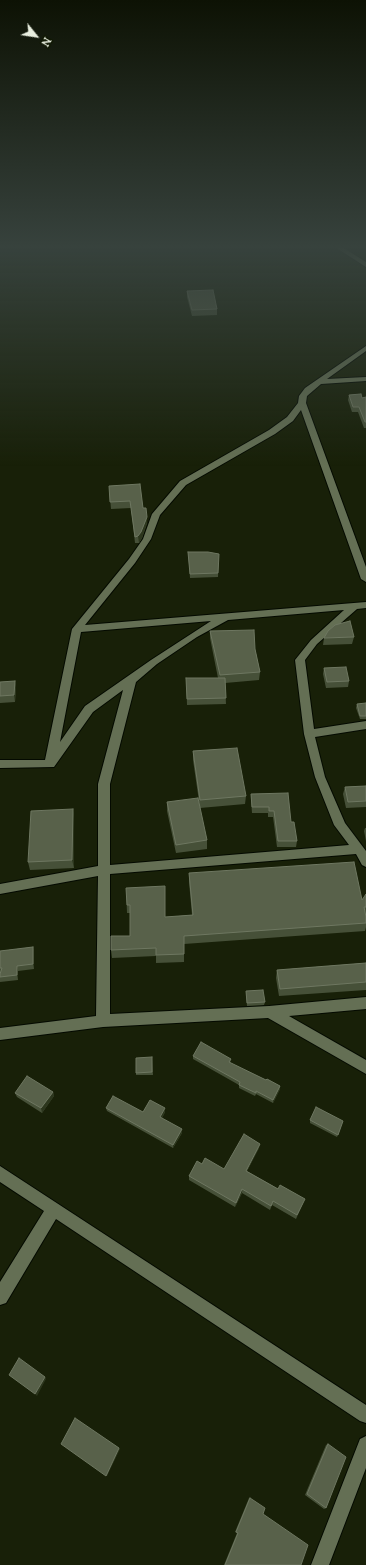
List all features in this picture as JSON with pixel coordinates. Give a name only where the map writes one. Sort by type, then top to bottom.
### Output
[{"type":"street","points":[[366,348],[308,390],[303,396],[302,403],[366,578]]},
{"type":"street","points":[[319,382],[366,379]]},
{"type":"street","points":[[50,764],[77,629],[132,561],[147,539],[156,514],[183,483],[272,432],[290,419],[302,403]]},
{"type":"street","points":[[77,629],[366,605]]},
{"type":"street","points":[[354,606],[314,642],[300,660],[309,734],[320,777],[340,825],[359,849],[366,862]]},
{"type":"street","points":[[50,764],[89,709],[194,635],[227,616]]},
{"type":"street","points":[[104,1021],[104,784],[131,680]]},
{"type":"street","points":[[309,734],[366,726]]},
{"type":"street","points":[[0,764],[50,764]]},
{"type":"street","points":[[0,889],[104,870],[359,849]]},
{"type":"street","points":[[0,1034],[104,1021],[268,1012],[366,1004]]},
{"type":"street","points":[[268,1012],[366,1067]]},
{"type":"street","points":[[0,1173],[366,1415]]},
{"type":"street","points":[[0,1297],[54,1209]]},
{"type":"street","points":[[320,1565],[366,1445]]},
{"type":"building","points":[[361,394],[362,398],[366,397],[366,422],[359,407],[353,407],[349,395]]},
{"type":"building","points":[[140,484],[143,508],[146,508],[147,517],[141,532],[135,537],[130,501],[110,502],[109,486]]},
{"type":"building","points":[[188,552],[208,552],[219,554],[218,573],[190,574]]},
{"type":"building","points":[[350,621],[354,637],[324,638],[328,631],[335,625]]},
{"type":"building","points":[[254,630],[255,649],[260,672],[220,675],[210,631]]},
{"type":"building","points":[[346,667],[349,681],[327,682],[324,668]]},
{"type":"building","points":[[186,678],[225,678],[226,698],[187,699]]},
{"type":"building","points":[[15,681],[14,695],[0,696],[0,682]]},
{"type":"building","points":[[366,703],[366,716],[360,716],[357,704]]},
{"type":"building","points":[[237,748],[246,796],[200,800],[193,751]]},
{"type":"building","points":[[366,786],[366,801],[348,802],[345,787]]},
{"type":"building","points":[[288,793],[291,822],[294,822],[297,841],[278,841],[274,811],[269,811],[269,807],[252,807],[251,794]]},
{"type":"building","points":[[198,798],[207,840],[176,845],[167,802]]},
{"type":"building","points":[[73,809],[72,860],[28,862],[31,811]]},
{"type":"building","points":[[354,862],[362,900],[366,894],[366,907],[364,907],[366,923],[184,936],[184,954],[156,955],[156,948],[111,950],[111,936],[130,936],[130,905],[127,905],[126,888],[165,886],[165,917],[193,915],[189,873]]},
{"type":"building","points":[[33,947],[33,964],[17,966],[17,975],[0,977],[2,968],[0,968],[0,951]]},
{"type":"building","points":[[366,963],[366,982],[280,989],[277,970]]},
{"type":"building","points":[[263,990],[265,1002],[247,1003],[246,991]]},
{"type":"building","points":[[201,1042],[231,1059],[229,1062],[280,1086],[273,1100],[256,1091],[256,1093],[239,1085],[240,1082],[193,1056]]},
{"type":"building","points":[[152,1057],[152,1072],[136,1073],[136,1058]]},
{"type":"building","points":[[27,1076],[53,1092],[41,1108],[15,1093]]},
{"type":"building","points":[[113,1096],[143,1112],[150,1100],[165,1108],[160,1117],[182,1129],[173,1145],[106,1108]]},
{"type":"building","points":[[316,1107],[343,1121],[338,1135],[310,1120]]},
{"type":"building","points":[[244,1134],[260,1144],[246,1171],[278,1189],[280,1185],[305,1199],[297,1215],[273,1201],[271,1206],[242,1189],[236,1203],[189,1176],[197,1161],[202,1164],[205,1158],[224,1169]]},
{"type":"building","points":[[19,1358],[45,1377],[35,1394],[9,1375]]},
{"type":"building","points":[[75,1418],[119,1448],[106,1476],[61,1444]]},
{"type":"building","points":[[328,1444],[346,1457],[326,1508],[307,1494]]},
{"type":"building","points":[[250,1498],[265,1508],[263,1514],[308,1545],[301,1565],[225,1565],[238,1533],[236,1532]]}]
